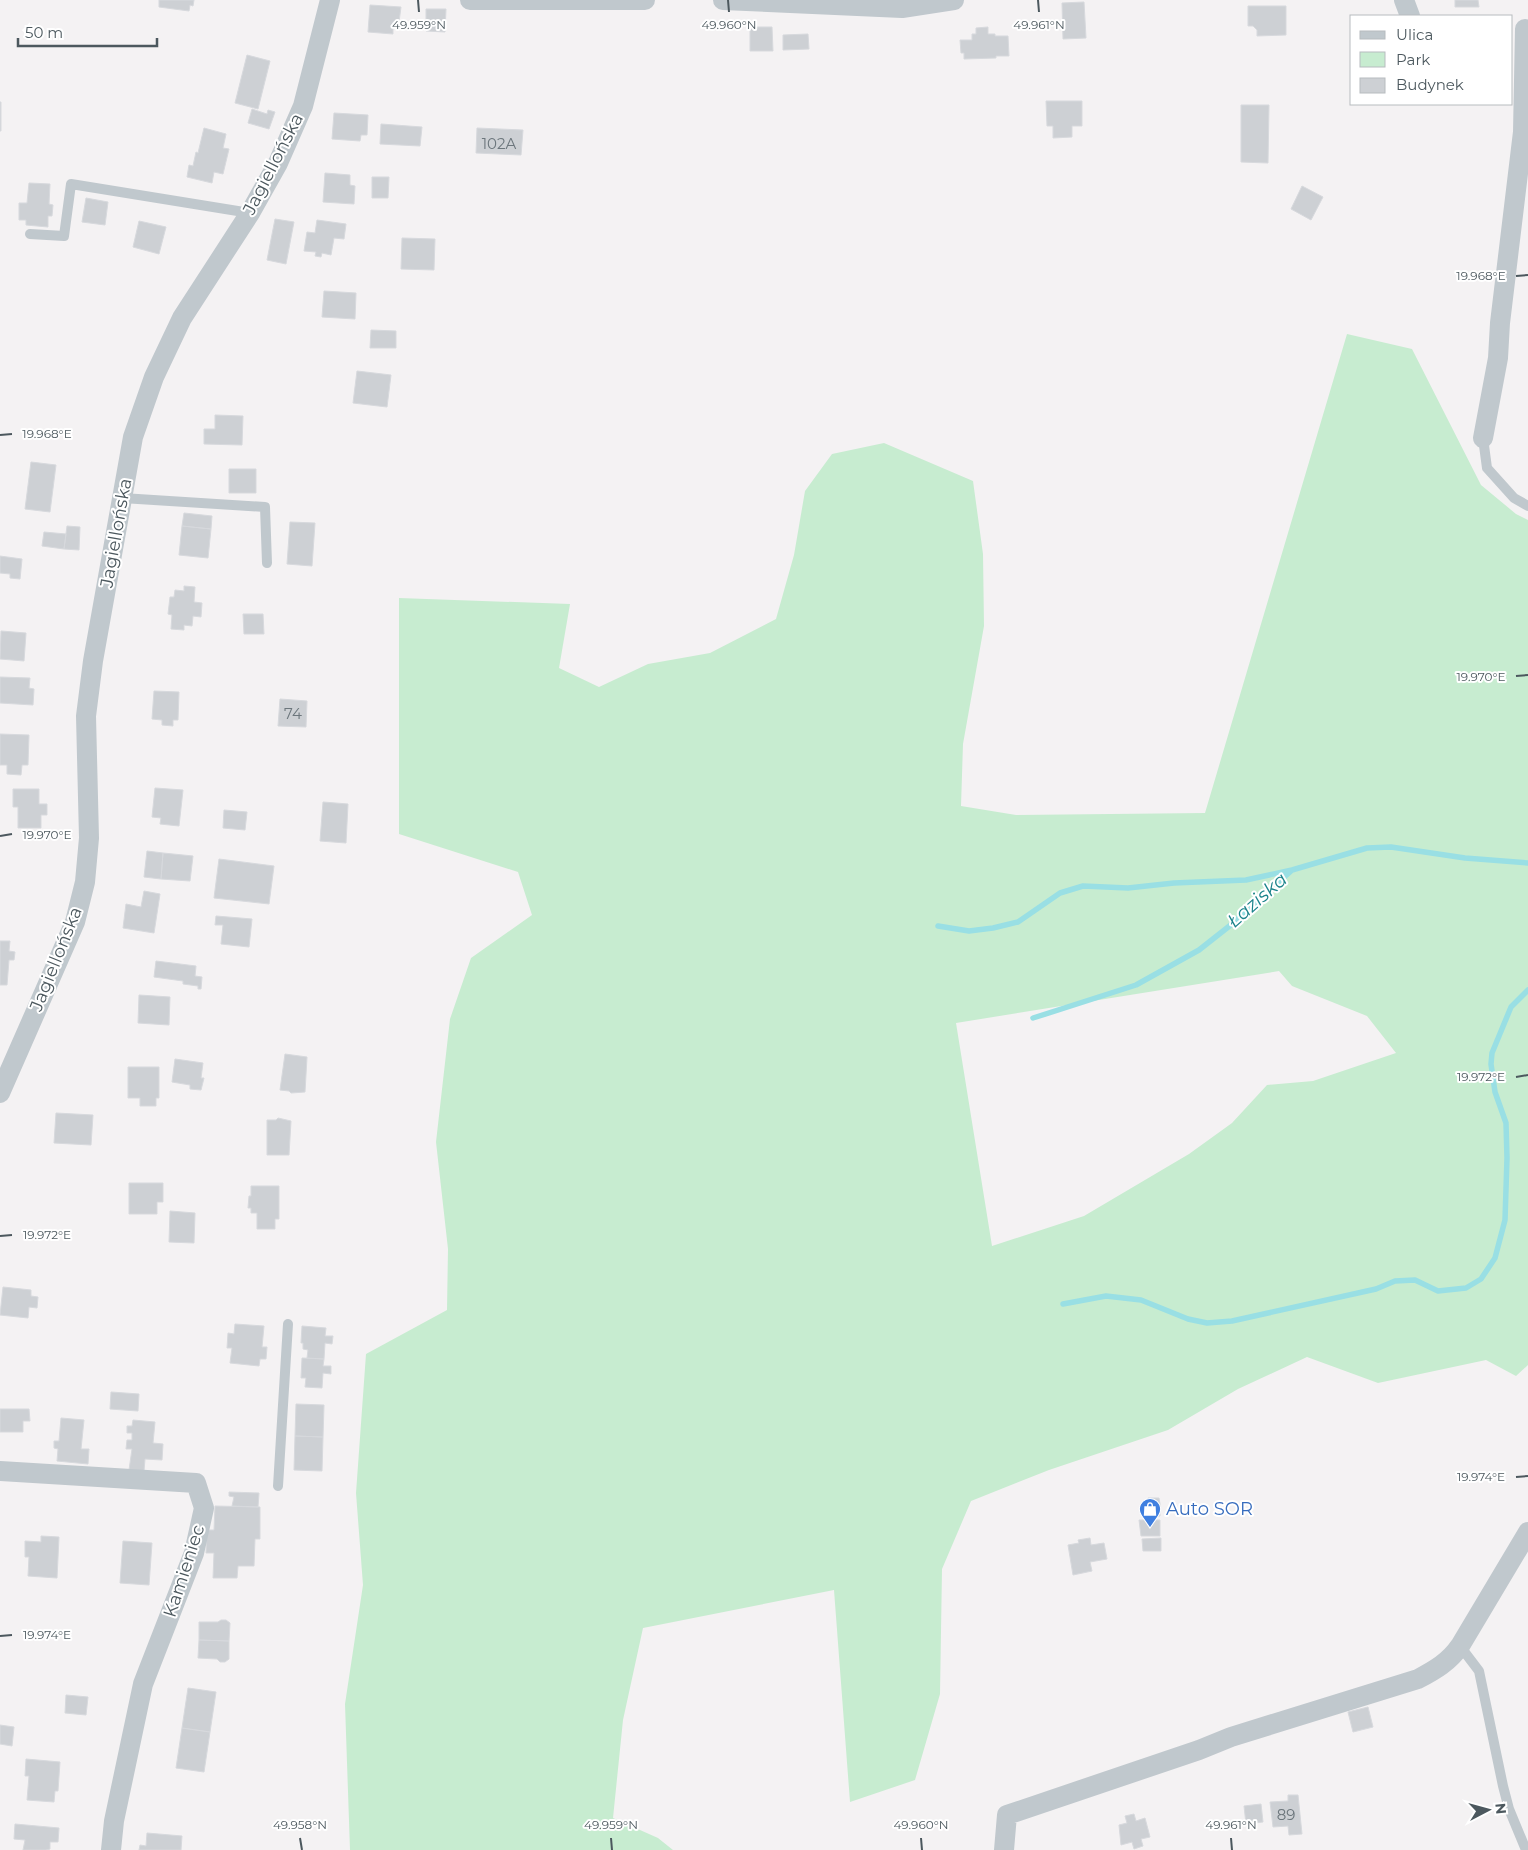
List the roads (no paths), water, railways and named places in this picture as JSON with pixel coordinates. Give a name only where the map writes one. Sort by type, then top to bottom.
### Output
[{"type":"street","name":"Jagiellońska","points":[[0,1093],[75,922],[86,882],[89,838],[86,716],[93,661],[133,437],[154,377],[182,318],[250,213],[278,163],[303,106],[330,0]]},
{"type":"street","points":[[470,0],[645,0]]},
{"type":"street","points":[[723,0],[902,8],[954,0]]},
{"type":"street","points":[[1404,0],[1410,15]]},
{"type":"street","points":[[1483,438],[1498,358],[1500,323],[1523,132],[1522,30]]},
{"type":"street","name":"Kamieniec","points":[[0,1471],[196,1484],[204,1508],[194,1552],[143,1684],[114,1821],[111,1850]]},
{"type":"street","points":[[1004,1850],[1007,1815],[1199,1750],[1231,1737],[1418,1679],[1446,1663],[1460,1646],[1528,1532]]},
{"type":"lane","points":[[30,234],[64,236],[71,184],[250,213]]},
{"type":"lane","points":[[1483,438],[1487,468],[1514,498],[1528,506]]},
{"type":"lane","points":[[122,498],[264,507],[267,562]]},
{"type":"lane","points":[[278,1486],[288,1324]]},
{"type":"lane","points":[[1460,1646],[1479,1671],[1509,1809],[1526,1850]]},
{"type":"waterway","points":[[938,926],[969,931],[1018,922],[1060,893],[1083,886],[1128,888],[1174,883],[1246,880],[1292,870],[1367,848],[1391,847],[1465,858],[1528,863]]},
{"type":"waterway","name":"Łaziska","points":[[1033,1018],[1136,985],[1199,950],[1232,924],[1291,871]]},
{"type":"waterway","points":[[1063,1304],[1106,1296],[1141,1300],[1188,1319],[1207,1323],[1232,1321],[1376,1289],[1395,1281],[1415,1280],[1438,1291],[1466,1288],[1481,1279],[1495,1258],[1505,1220],[1506,1123],[1495,1092],[1491,1064],[1492,1053],[1511,1007],[1528,990]]},
{"type":"place","name":"Auto SOR","points":[[1150,1528]]}]
